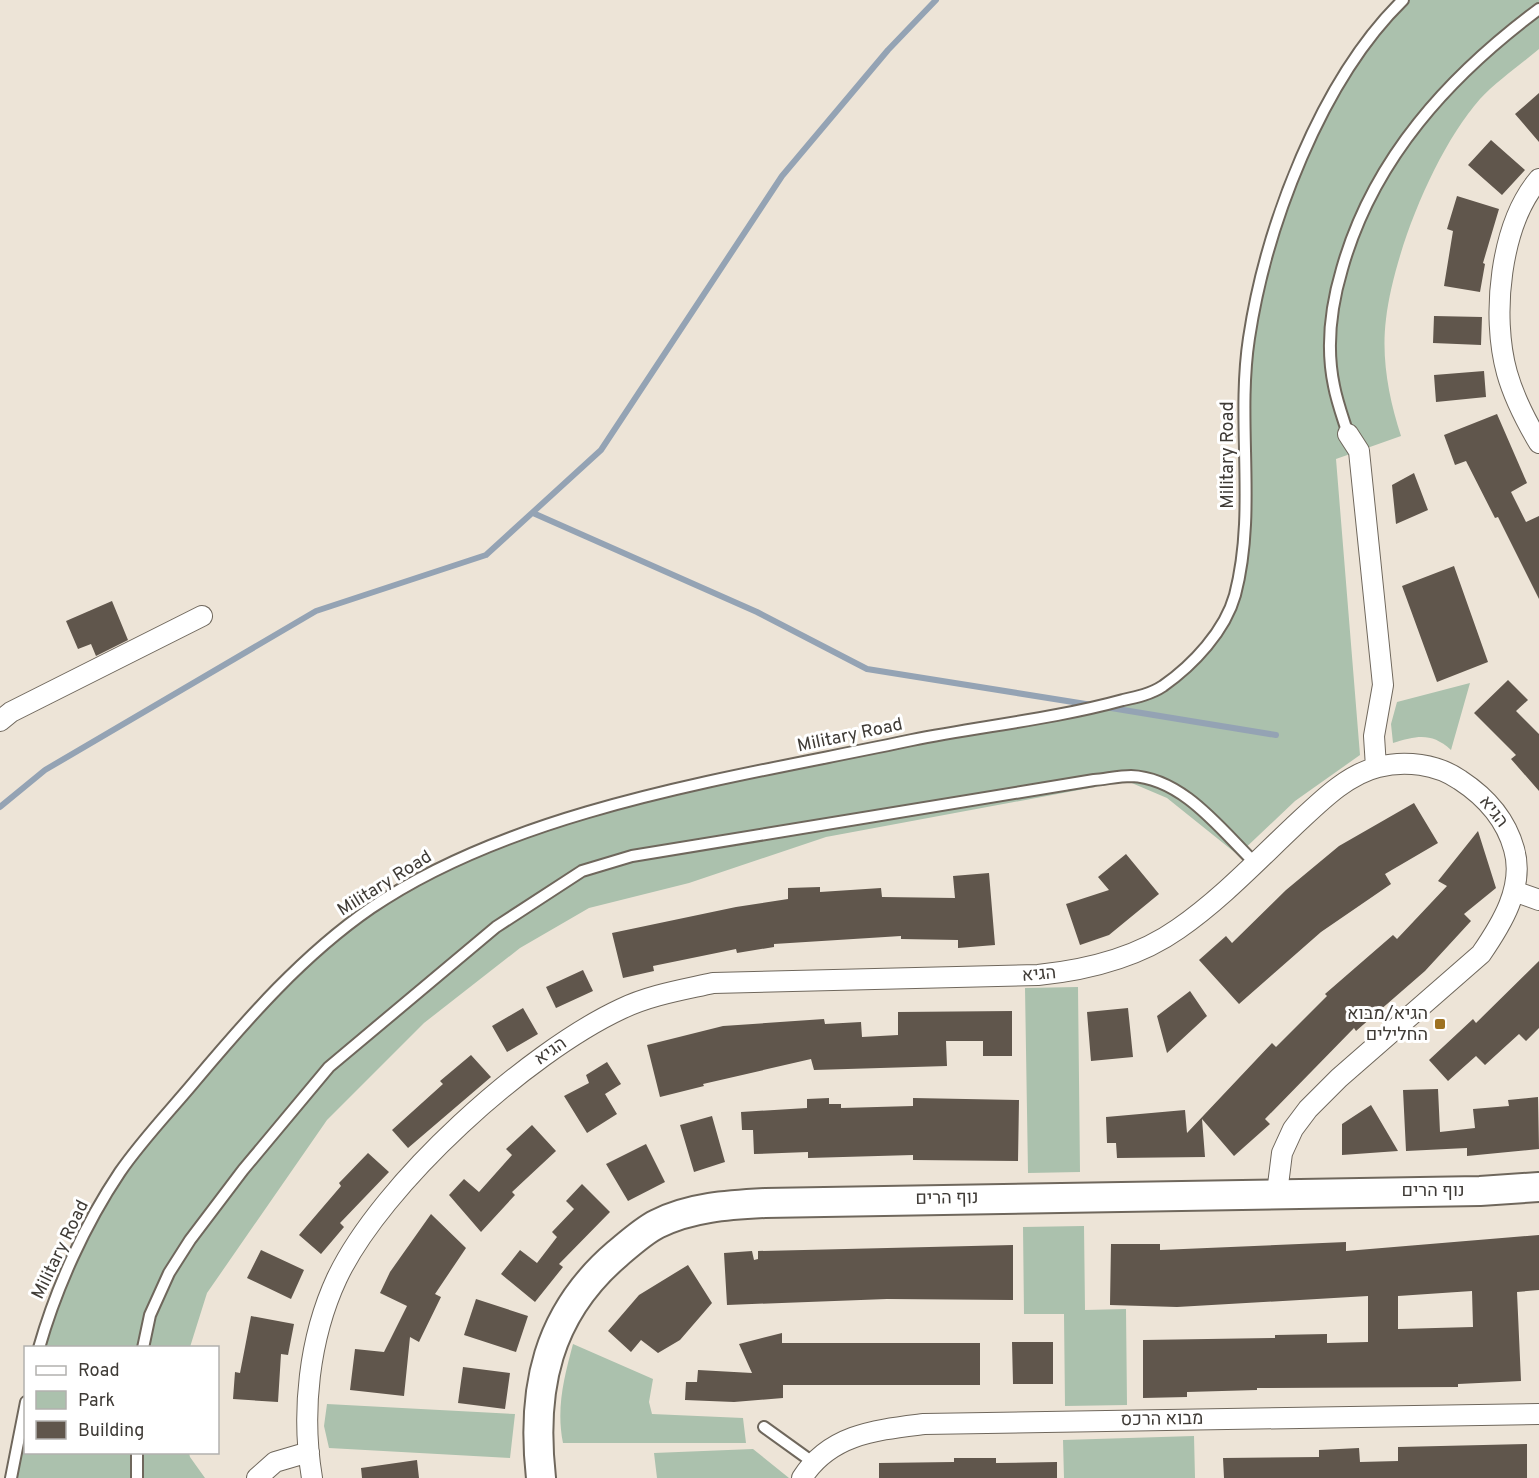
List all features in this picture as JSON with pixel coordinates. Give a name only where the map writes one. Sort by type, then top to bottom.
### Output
[{"type":"street","points":[[1539,179],[1518,217],[1506,249],[1500,285],[1500,332],[1506,371],[1517,401],[1539,443]]},
{"type":"street","points":[[1348,434],[1359,452],[1383,685],[1374,736],[1376,767]]},
{"type":"street","points":[[0,721],[11,712],[202,616]]},
{"type":"street","name":"הגיא","points":[[312,1478],[307,1419],[311,1372],[323,1314],[337,1278],[356,1244],[391,1198],[432,1153],[511,1081],[581,1031],[621,1009],[665,993],[713,983],[1038,975],[1071,972],[1116,961],[1177,931],[1211,904],[1318,804],[1346,782],[1376,767],[1403,763],[1434,767],[1480,793],[1509,833],[1516,855],[1514,891],[1499,928],[1481,954],[1339,1078],[1308,1109],[1293,1129],[1282,1153],[1277,1193]]},
{"type":"street","points":[[1514,891],[1539,900]]},
{"type":"street","name":"נוף הרים","points":[[541,1478],[537,1441],[539,1396],[546,1360],[558,1329],[593,1275],[657,1225],[719,1205],[1480,1191],[1539,1186]]},
{"type":"street","name":"מבוא הרכס","points":[[808,1470],[826,1450],[853,1436],[924,1424],[1539,1414]]},
{"type":"street","points":[[257,1478],[275,1462],[309,1452]]},
{"type":"lane","name":"Military Road","points":[[39,1346],[47,1318],[89,1226],[120,1172],[153,1131],[238,1030],[316,950],[370,909],[427,874],[506,840],[617,804],[950,732],[1094,708],[1156,691],[1181,672],[1209,643],[1234,600],[1244,540],[1244,401],[1248,343],[1259,282],[1281,211],[1314,130],[1355,56],[1403,0]]},
{"type":"lane","points":[[1348,434],[1333,385],[1330,334],[1336,290],[1349,242],[1365,203],[1389,161],[1416,126],[1467,71],[1539,9]]},
{"type":"lane","points":[[143,1346],[150,1315],[169,1273],[190,1240],[243,1170],[329,1067],[495,927],[582,871],[632,856],[1094,780],[1131,776],[1151,779],[1192,801],[1255,863]]},
{"type":"lane","points":[[11,1478],[24,1412]]},
{"type":"lane","points":[[764,1426],[808,1470]]},
{"type":"lane","points":[[137,1454],[137,1478]]},
{"type":"green space","points":[[1410,0],[1539,0],[1539,49],[1487,92],[1463,120],[1433,173],[1407,233],[1390,292],[1385,334],[1387,379],[1401,436],[1336,459],[1360,755],[1295,801],[1238,855],[1167,798],[1127,781],[826,837],[689,883],[589,908],[520,948],[424,1023],[327,1120],[207,1293],[190,1346],[44,1346],[58,1303],[89,1235],[113,1192],[150,1141],[234,1043],[298,975],[369,916],[425,881],[487,852],[554,827],[624,807],[765,775],[1125,706],[1162,693],[1196,666],[1224,630],[1237,604],[1241,589],[1249,534],[1251,365],[1254,337],[1274,247],[1307,156],[1328,112],[1352,71],[1379,34]]},
{"type":"green space","points":[[1470,683],[1451,750],[1437,740],[1424,737],[1393,743],[1391,724],[1397,702]]},
{"type":"green space","points":[[1078,987],[1080,1172],[1028,1173],[1025,988]]},
{"type":"green space","points":[[1084,1226],[1085,1310],[1126,1309],[1127,1405],[1065,1406],[1064,1314],[1024,1314],[1023,1227]]},
{"type":"green space","points":[[573,1344],[653,1379],[649,1402],[652,1414],[743,1418],[746,1443],[563,1443],[561,1405]]},
{"type":"green space","points":[[327,1404],[515,1414],[510,1458],[329,1448],[324,1426]]},
{"type":"green space","points":[[24,1433],[24,1454],[189,1454],[205,1478],[16,1478]]},
{"type":"green space","points":[[1194,1436],[1195,1478],[1064,1478],[1063,1440]]},
{"type":"green space","points":[[753,1449],[789,1478],[657,1478],[654,1453]]},
{"type":"building","points":[[1539,93],[1539,142],[1515,114]]},
{"type":"building","points":[[1491,140],[1525,170],[1502,195],[1468,165]]},
{"type":"building","points":[[1457,196],[1499,209],[1483,263],[1485,264],[1480,292],[1444,286],[1453,231],[1447,229]]},
{"type":"building","points":[[1434,316],[1482,317],[1481,345],[1433,343]]},
{"type":"building","points":[[1484,371],[1486,397],[1436,402],[1434,375]]},
{"type":"building","points":[[1497,414],[1527,483],[1511,492],[1526,522],[1539,516],[1539,599],[1498,517],[1495,518],[1466,461],[1455,465],[1444,435]]},
{"type":"building","points":[[1414,473],[1428,510],[1396,524],[1392,485]]},
{"type":"building","points":[[1454,566],[1488,662],[1437,682],[1402,586]]},
{"type":"building","points":[[112,601],[128,640],[96,656],[91,644],[78,649],[66,621]]},
{"type":"building","points":[[1508,680],[1528,700],[1516,711],[1539,734],[1539,791],[1511,759],[1516,755],[1474,713]]},
{"type":"building","points":[[1414,803],[1438,843],[1385,874],[1391,884],[1321,932],[1239,1004],[1199,960],[1226,936],[1232,943],[1286,890],[1339,846]]},
{"type":"building","points":[[1478,831],[1496,888],[1464,914],[1471,921],[1425,971],[1356,1031],[1354,1028],[1265,1119],[1270,1124],[1234,1156],[1202,1119],[1205,1157],[1117,1158],[1116,1143],[1107,1143],[1106,1117],[1185,1110],[1187,1133],[1272,1043],[1276,1047],[1327,996],[1325,994],[1393,935],[1397,939],[1447,886],[1438,881]]},
{"type":"building","points":[[1126,854],[1159,894],[1109,935],[1080,945],[1066,904],[1109,890],[1098,877]]},
{"type":"building","points":[[989,873],[995,945],[958,948],[958,940],[901,939],[901,936],[774,944],[774,947],[737,953],[736,949],[653,966],[654,971],[623,978],[612,933],[736,907],[788,899],[788,888],[820,887],[820,892],[881,888],[882,897],[955,898],[953,876]]},
{"type":"building","points":[[1539,961],[1539,1028],[1526,1041],[1519,1034],[1485,1065],[1476,1056],[1448,1081],[1429,1060],[1473,1019],[1476,1023]]},
{"type":"building","points":[[583,970],[593,991],[556,1008],[546,987]]},
{"type":"building","points":[[1190,991],[1207,1016],[1167,1053],[1157,1016]]},
{"type":"building","points":[[523,1008],[538,1034],[507,1052],[492,1026]]},
{"type":"building","points":[[1128,1008],[1133,1057],[1091,1061],[1087,1012]]},
{"type":"building","points":[[1012,1011],[1012,1056],[983,1056],[983,1041],[946,1041],[947,1066],[814,1070],[811,1059],[703,1084],[704,1086],[660,1097],[647,1045],[723,1026],[824,1019],[825,1024],[861,1022],[862,1037],[898,1035],[898,1012]]},
{"type":"building","points":[[471,1055],[491,1077],[408,1148],[392,1130],[443,1084],[440,1081]]},
{"type":"building","points":[[607,1062],[621,1084],[605,1094],[617,1114],[587,1133],[564,1096],[589,1083],[586,1075]]},
{"type":"building","points":[[1438,1089],[1440,1132],[1475,1128],[1473,1109],[1509,1106],[1508,1100],[1538,1097],[1539,1149],[1467,1156],[1467,1148],[1406,1151],[1403,1090]]},
{"type":"building","points":[[829,1098],[829,1104],[841,1104],[841,1108],[913,1106],[913,1098],[1019,1100],[1018,1161],[913,1160],[913,1155],[808,1158],[808,1152],[754,1154],[753,1130],[742,1130],[741,1112],[807,1108],[807,1099]]},
{"type":"building","points":[[1371,1105],[1398,1151],[1342,1155],[1342,1124]]},
{"type":"building","points":[[712,1116],[725,1162],[694,1172],[680,1125]]},
{"type":"building","points":[[532,1125],[556,1151],[512,1192],[515,1195],[481,1232],[449,1195],[464,1179],[479,1192],[512,1155],[506,1149]]},
{"type":"building","points":[[646,1144],[665,1182],[628,1201],[606,1164]]},
{"type":"building","points":[[368,1153],[389,1172],[340,1223],[344,1227],[321,1254],[299,1235],[341,1186],[339,1183]]},
{"type":"building","points":[[582,1184],[610,1212],[559,1264],[563,1267],[535,1302],[501,1274],[520,1250],[537,1263],[557,1237],[552,1232],[574,1209],[566,1201]]},
{"type":"building","points":[[431,1214],[466,1248],[435,1294],[441,1297],[419,1342],[410,1337],[404,1396],[350,1390],[355,1349],[384,1352],[407,1306],[380,1293],[390,1272]]},
{"type":"building","points":[[1539,1235],[1539,1290],[1517,1292],[1521,1381],[1458,1384],[1458,1387],[1257,1388],[1257,1390],[1187,1392],[1187,1397],[1143,1398],[1143,1340],[1275,1338],[1275,1335],[1327,1334],[1327,1343],[1368,1342],[1368,1296],[1177,1307],[1110,1305],[1111,1244],[1160,1244],[1160,1250],[1346,1242],[1346,1251]],"holes":[[[1472,1291],[1473,1327],[1398,1329],[1398,1296]]]},
{"type":"building","points":[[1013,1245],[1013,1300],[887,1299],[727,1305],[724,1253],[752,1251],[754,1260],[758,1259],[758,1251]]},
{"type":"building","points":[[261,1250],[304,1270],[291,1299],[247,1278]]},
{"type":"building","points":[[688,1265],[712,1303],[680,1340],[658,1353],[641,1340],[631,1352],[608,1331],[639,1295]]},
{"type":"building","points":[[476,1299],[528,1316],[516,1352],[464,1335]]},
{"type":"building","points":[[251,1316],[294,1324],[288,1355],[281,1354],[278,1402],[233,1399],[235,1372],[240,1373]]},
{"type":"building","points":[[782,1333],[782,1343],[980,1343],[980,1385],[783,1385],[783,1398],[734,1402],[685,1400],[686,1382],[697,1382],[698,1370],[752,1373],[739,1344]]},
{"type":"building","points":[[1012,1342],[1053,1342],[1053,1384],[1013,1384]]},
{"type":"building","points":[[463,1367],[510,1373],[505,1409],[458,1403]]},
{"type":"building","points":[[1527,1444],[1527,1478],[1224,1478],[1223,1458],[1319,1457],[1319,1450],[1359,1448],[1360,1462],[1398,1461],[1398,1447]]},
{"type":"building","points":[[954,1458],[996,1458],[996,1463],[1057,1462],[1057,1478],[879,1478],[879,1463],[954,1462]]},
{"type":"building","points":[[417,1460],[419,1478],[362,1478],[361,1468]]},
{"type":"waterway","points":[[0,807],[45,770],[316,611],[486,555],[601,450],[782,176],[888,50],[936,0]]},
{"type":"waterway","points":[[533,513],[757,612],[867,669],[1092,705]]},
{"type":"waterway","points":[[1105,707],[1276,735]]},
{"type":"place","name":"הגיא/מבוא החלילים","points":[[1440,1024]]}]
